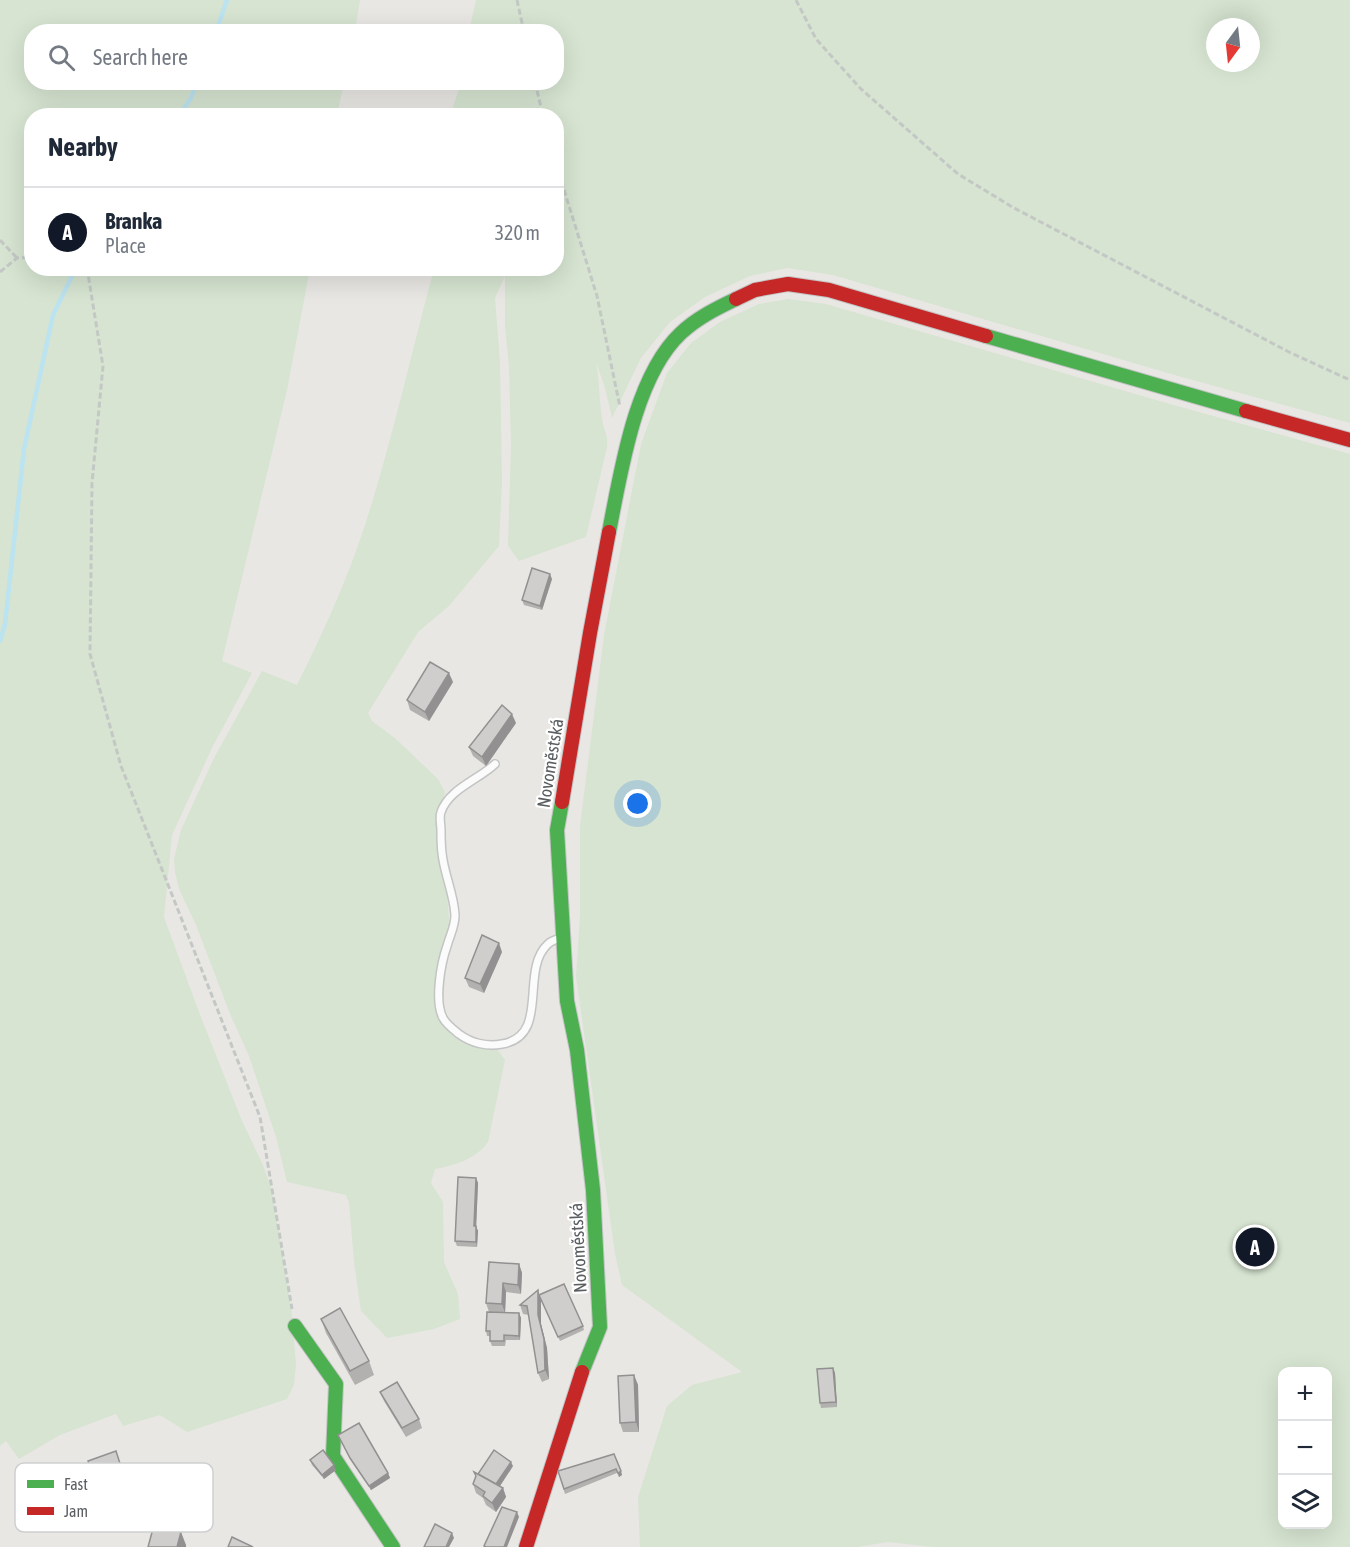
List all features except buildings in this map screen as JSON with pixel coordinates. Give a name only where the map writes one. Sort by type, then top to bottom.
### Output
[{"type":"street","name":"Novoměstská","points":[[526,1547],[578,1382],[600,1326],[593,1190],[577,1050],[567,1002],[557,830],[590,633],[627,441],[655,366],[681,333],[712,310],[755,291],[788,284],[829,290],[1350,440]]},
{"type":"street","points":[[295,1326],[336,1384],[333,1456],[393,1547]]},
{"type":"lane","points":[[495,764],[483,776],[453,793],[441,812],[442,854],[455,915],[455,928],[441,966],[439,989],[442,1017],[463,1037],[481,1045],[501,1044],[515,1040],[527,1028],[531,1015],[532,982],[540,954],[549,943],[563,937]]},
{"type":"path","points":[[517,0],[522,24]]},
{"type":"path","points":[[796,0],[816,39],[861,89],[958,174],[1046,225],[1289,352],[1350,380]]},
{"type":"path","points":[[537,90],[541,108]]},
{"type":"path","points":[[564,191],[597,296],[620,407]]},
{"type":"path","points":[[0,240],[17,258]]},
{"type":"path","points":[[0,272],[17,258],[24,258]]},
{"type":"path","points":[[88,276],[103,366],[92,483],[90,654],[121,766],[260,1117],[295,1326]]},
{"type":"green space","points":[[0,0],[360,0],[356,24],[24,24],[24,90],[342,90],[339,108],[24,108],[24,276],[309,276],[287,390],[222,661],[252,673],[212,748],[172,835],[164,917],[199,1012],[272,1191],[291,1307],[296,1364],[294,1385],[287,1399],[187,1432],[160,1415],[123,1426],[116,1414],[60,1435],[19,1459],[6,1441],[0,1446]]},
{"type":"green space","points":[[476,0],[1350,0],[1350,423],[1178,376],[833,275],[787,268],[750,276],[705,297],[670,322],[641,358],[612,418],[596,362],[607,447],[586,537],[519,561],[508,546],[511,445],[505,276],[564,276],[564,108],[452,108],[459,90],[564,90],[564,24],[471,24]]},
{"type":"green space","points":[[432,276],[505,276],[495,298],[500,362],[502,481],[499,546],[449,606],[418,632],[368,713],[372,721],[396,739],[438,779],[445,792],[437,836],[438,858],[447,892],[449,920],[443,1004],[456,1029],[470,1040],[497,1049],[505,1060],[488,1142],[478,1153],[465,1160],[435,1169],[431,1183],[443,1202],[444,1262],[458,1294],[460,1319],[434,1329],[387,1338],[361,1311],[349,1203],[346,1195],[287,1182],[276,1137],[249,1056],[179,889],[174,859],[181,830],[214,758],[262,671],[297,685],[334,606],[358,546],[375,493]]},
{"type":"green space","points":[[788,299],[826,304],[1350,454],[1350,1547],[933,1547],[888,1542],[857,1547],[640,1547],[638,1497],[667,1406],[692,1385],[742,1372],[622,1285],[615,1254],[576,976],[580,914],[580,826],[604,635],[641,444],[667,373],[691,343],[720,322],[759,304]]},
{"type":"waterway","points":[[219,24],[227,0]]},
{"type":"waterway","points":[[184,108],[194,90]]},
{"type":"waterway","points":[[0,641],[5,624],[24,449],[53,315],[72,276]]},
{"type":"traffic: fast","points":[[609,532],[632,426],[652,374],[665,351],[681,333],[700,318],[736,299]]},
{"type":"traffic: fast","points":[[986,336],[1246,411]]},
{"type":"traffic: fast","points":[[562,802],[557,830],[567,1001],[577,1050],[593,1190],[600,1327],[582,1372]]},
{"type":"traffic: fast","points":[[295,1326],[336,1384],[333,1456],[393,1547]]},
{"type":"traffic: jam","points":[[736,299],[755,290],[788,284],[829,290],[986,336]]},
{"type":"traffic: jam","points":[[1246,411],[1350,440]]},
{"type":"traffic: jam","points":[[562,802],[609,532]]},
{"type":"traffic: jam","points":[[526,1547],[582,1372]]},
{"type":"place","name":"Branka","points":[[1255,1247]]}]
